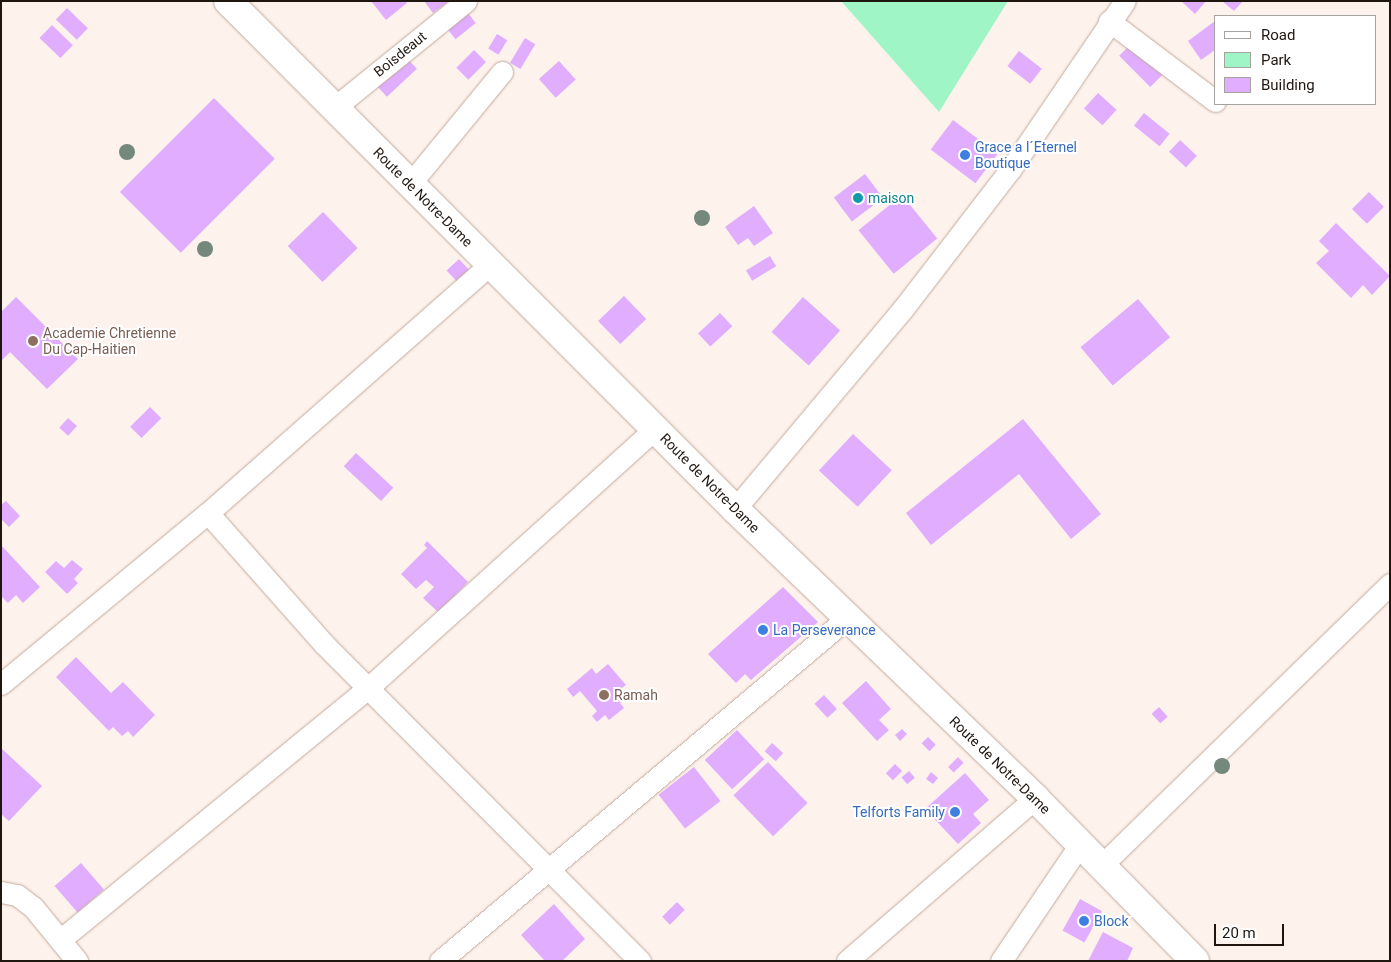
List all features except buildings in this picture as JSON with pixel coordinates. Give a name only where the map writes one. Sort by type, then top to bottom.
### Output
[{"type":"street","name":"Route de Notre-Dame","points":[[228,1],[410,184],[492,263],[735,509],[846,619],[1035,798],[1079,846],[1195,961]]},
{"type":"street","name":"Boisdeaut","points":[[334,108],[466,1]]},
{"type":"street","points":[[735,509],[876,341],[1010,170],[1124,1]]},
{"type":"street","points":[[1110,21],[1214,100]]},
{"type":"street","points":[[410,184],[502,72]]},
{"type":"street","points":[[1,684],[208,513],[492,263]]},
{"type":"street","points":[[60,940],[368,688],[656,428]]},
{"type":"street","points":[[208,513],[368,688],[633,959]]},
{"type":"street","points":[[1101,866],[1390,584]]},
{"type":"street","points":[[440,961],[846,619]]},
{"type":"street","points":[[847,961],[1035,798]]},
{"type":"street","points":[[1001,961],[1079,846]]},
{"type":"street","points":[[1,892],[17,895],[33,907],[77,961]]},
{"type":"green space","points":[[841,1],[1008,1],[939,112]]},
{"type":"place","name":"Grace a l´Eternel Boutique","points":[[965,155]]},
{"type":"place","name":"maison","points":[[858,198]]},
{"type":"place","name":"Academie Chretienne Du Cap-Haitien","points":[[33,341]]},
{"type":"place","name":"La Perseverance","points":[[763,630]]},
{"type":"place","name":"Ramah","points":[[604,695]]},
{"type":"place","name":"Telforts Family","points":[[955,812]]},
{"type":"place","name":"Block","points":[[1084,921]]}]
